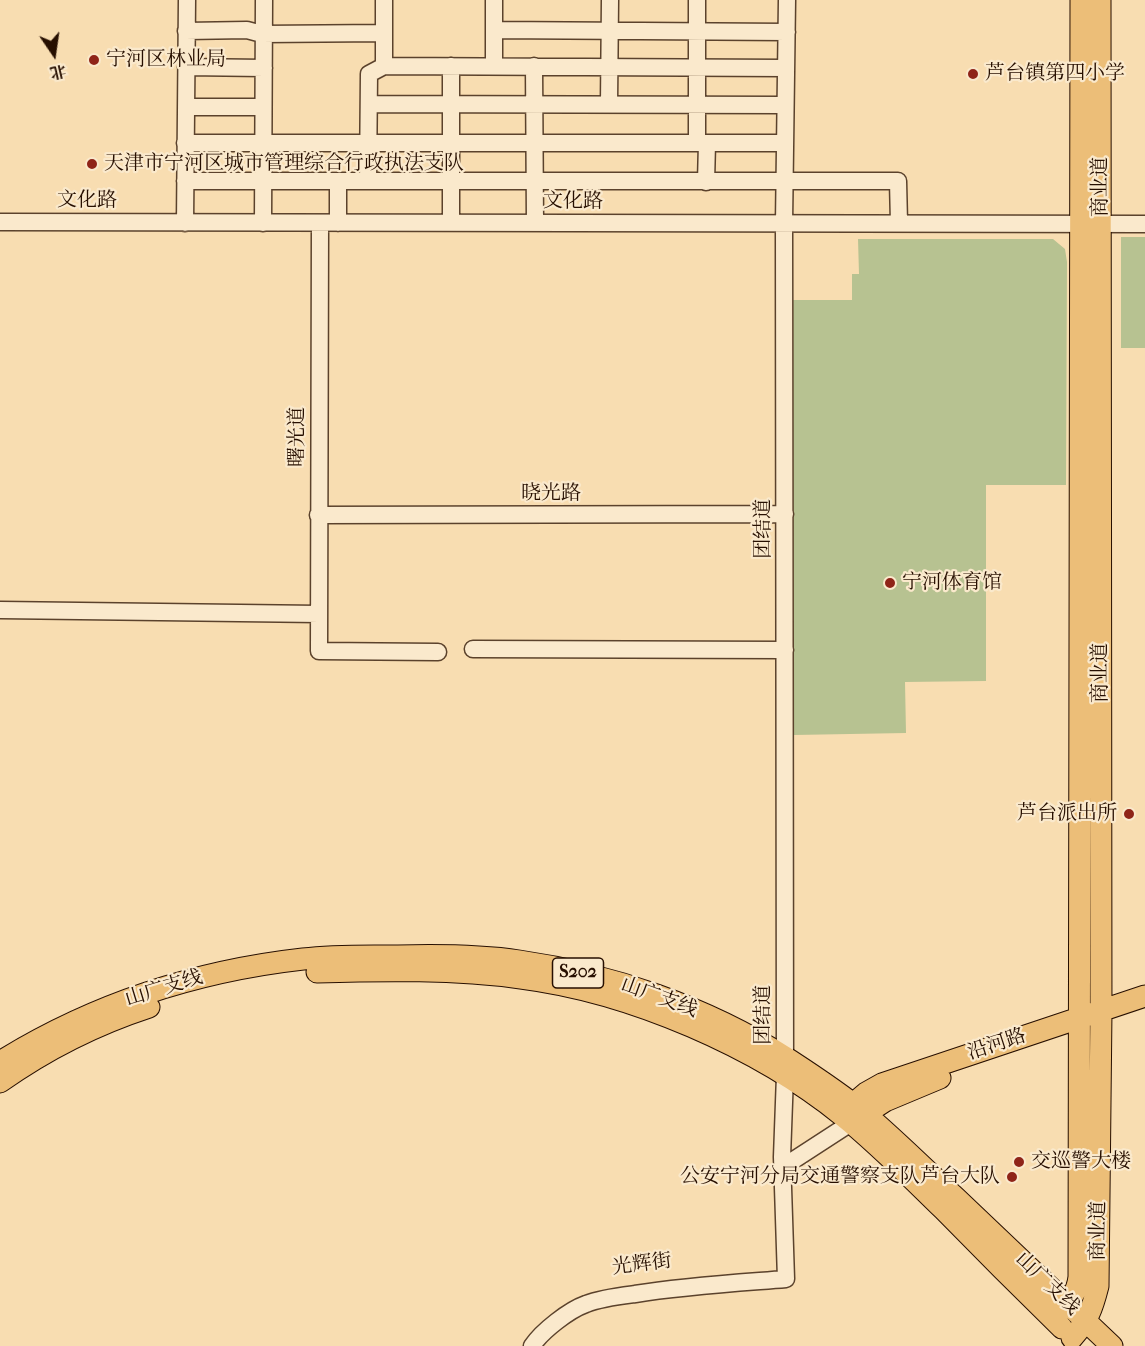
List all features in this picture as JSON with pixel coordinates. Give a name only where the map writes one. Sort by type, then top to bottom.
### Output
[{"type":"main road","name":"商业道","points":[[1076,1342],[1093,1308],[1098,1286],[1101,1017],[1091,224],[1081,0]]},
{"type":"main road","name":"商业道","points":[[1053,1319],[1068,1304],[1077,1289],[1079,1277],[1080,1024],[1091,224],[1100,0]]},
{"type":"main road","name":"山广支线","points":[[0,1062],[60,1028],[146,993],[200,977],[305,958],[460,956],[518,960],[607,980],[702,1013],[746,1034],[785,1066],[853,1114],[1068,1304],[1112,1346]]},
{"type":"main road","name":"山广支线","points":[[0,1082],[83,1034],[146,1008],[204,990],[248,980],[314,972],[399,970],[521,978],[588,991],[649,1011],[785,1066]]},
{"type":"main road","name":"沿河路","points":[[1101,1017],[1145,996]]},
{"type":"main road","name":"沿河路","points":[[853,1114],[1080,1024],[1145,1008]]},
{"type":"main road","name":"山广支线","points":[[853,1114],[886,1153],[1076,1342]]},
{"type":"street","points":[[185,223],[186,0]]},
{"type":"street","points":[[263,223],[264,0]]},
{"type":"street","points":[[384,0],[384,66]]},
{"type":"street","points":[[494,0],[494,66]]},
{"type":"street","points":[[609,104],[610,0]]},
{"type":"street","points":[[697,0],[697,105],[706,182]]},
{"type":"street","name":"团结道","points":[[786,1274],[783,1162],[785,1066],[784,143],[787,0]]},
{"type":"street","points":[[186,31],[246,30],[264,34],[384,33]]},
{"type":"street","points":[[494,30],[787,32]]},
{"type":"street","points":[[368,181],[369,74],[384,66],[786,68]]},
{"type":"street","points":[[450,222],[451,66]]},
{"type":"street","points":[[534,66],[535,223]]},
{"type":"street","points":[[186,67],[264,68]]},
{"type":"street","points":[[369,104],[785,105]]},
{"type":"street","points":[[186,107],[263,107]]},
{"type":"street","points":[[185,143],[784,143]]},
{"type":"street","points":[[185,181],[898,182],[898,223]]},
{"type":"street","points":[[338,181],[338,223]]},
{"type":"street","name":"文化路","points":[[0,222],[1145,224]]},
{"type":"street","name":"曙光道","points":[[320,223],[319,651],[438,652]]},
{"type":"street","name":"晓光路","points":[[318,515],[784,514]]},
{"type":"street","points":[[0,610],[319,614]]},
{"type":"street","points":[[473,649],[785,650]]},
{"type":"street","points":[[783,1162],[828,1127],[853,1114]]},
{"type":"street","name":"光辉街","points":[[523,1346],[529,1335],[564,1307],[596,1293],[786,1274]]},
{"type":"street","name":"光辉街","points":[[532,1346],[537,1339],[566,1316],[594,1301],[659,1290],[786,1274]]},
{"type":"green space","points":[[1121,237],[1145,237],[1145,348],[1121,348]]},
{"type":"green space","name":"宁河体育馆","points":[[858,239],[1053,239],[1065,249],[1067,262],[1066,485],[986,485],[986,681],[905,682],[906,733],[794,735],[792,300],[852,300],[852,274],[859,274]]},
{"type":"place","name":"宁河区林业局","points":[[94,60]]},
{"type":"place","name":"芦台镇第四小学","points":[[973,74]]},
{"type":"place","name":"天津市宁河区城市管理综合行政执法支队","points":[[92,164]]},
{"type":"place","name":"宁河体育馆","points":[[890,583]]},
{"type":"place","name":"芦台派出所","points":[[1129,814]]},
{"type":"place","name":"交巡警大楼","points":[[1019,1162]]},
{"type":"place","name":"公安宁河分局交通警察支队芦台大队","points":[[1012,1177]]}]
